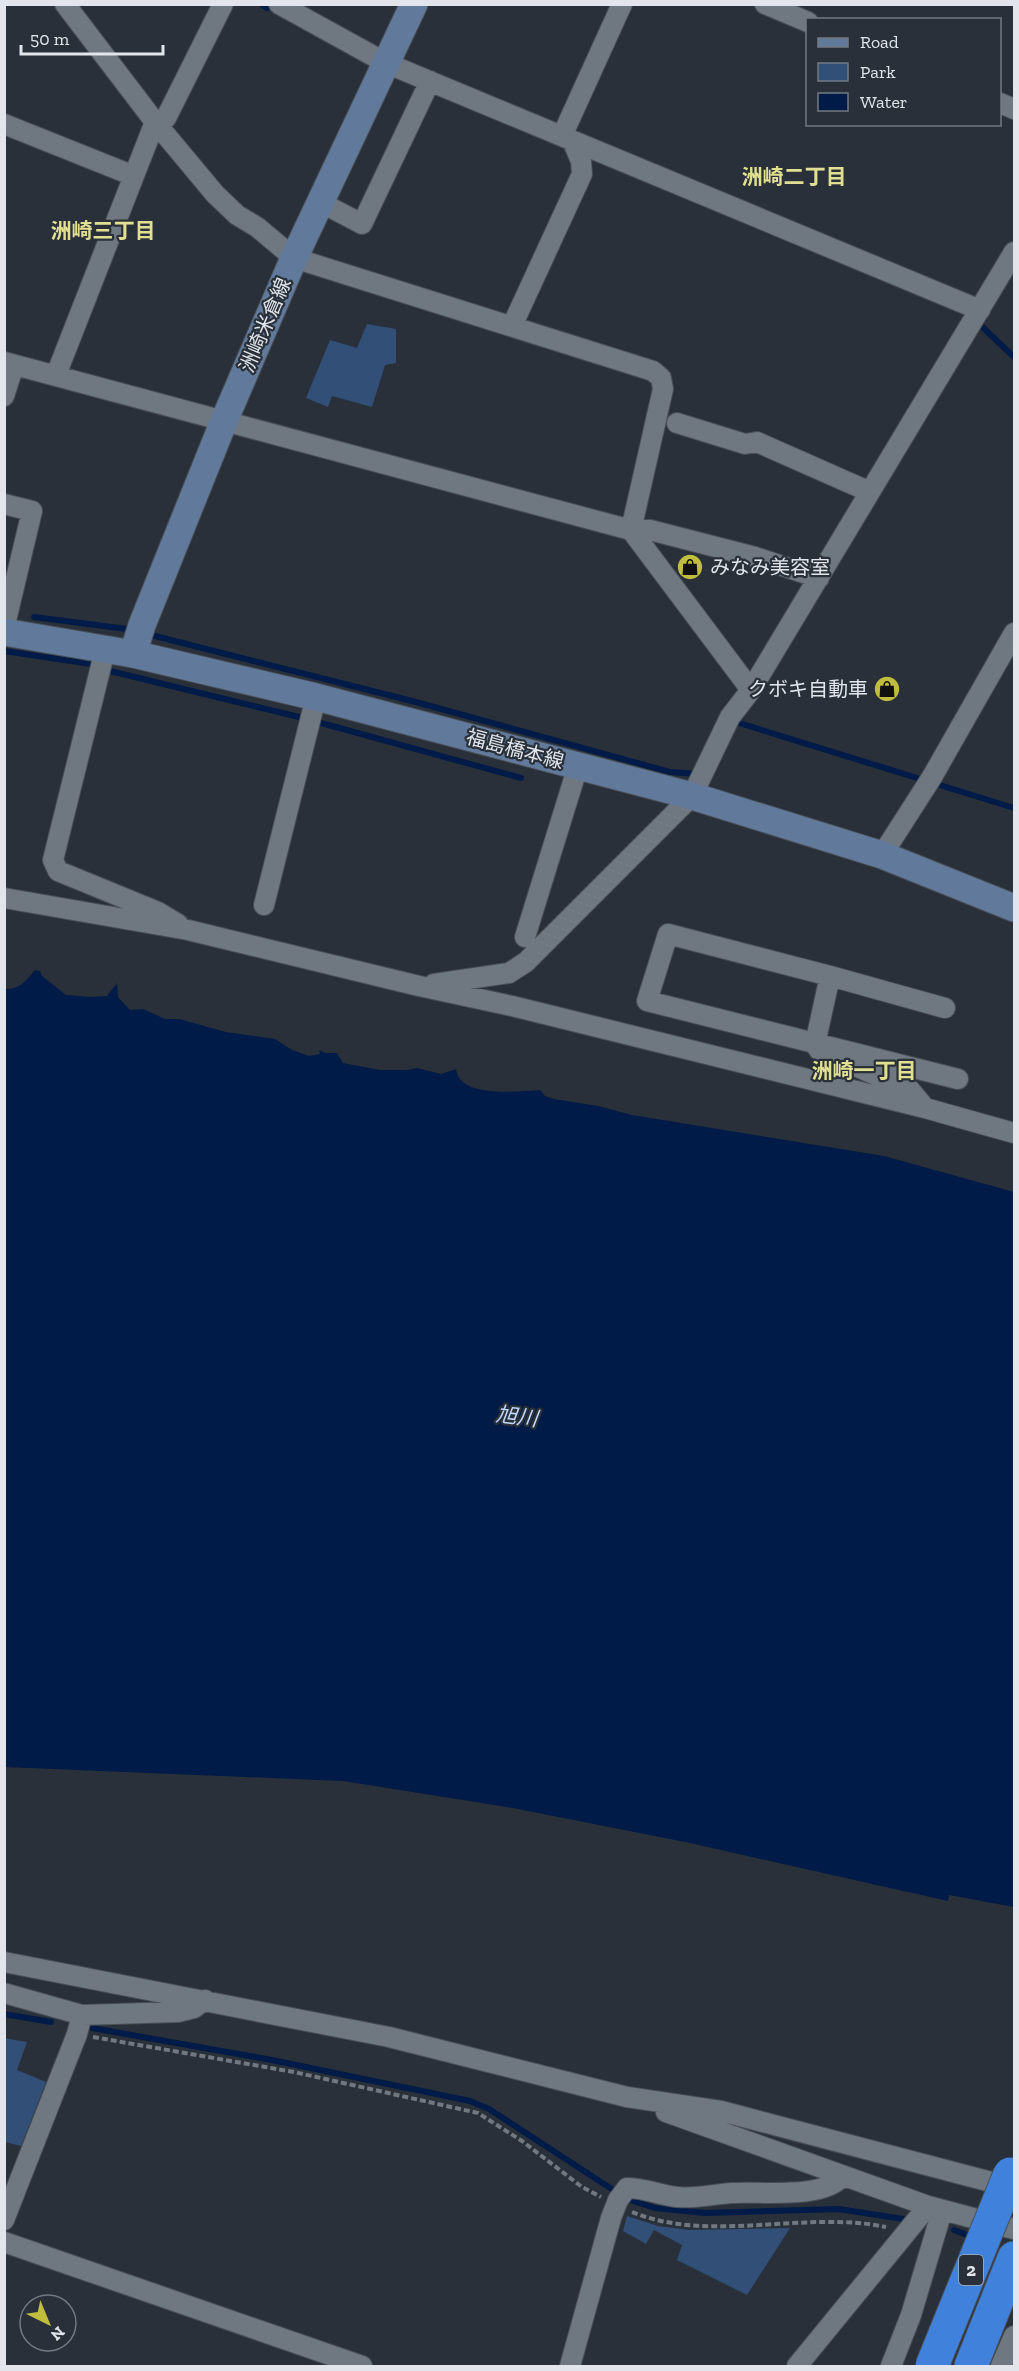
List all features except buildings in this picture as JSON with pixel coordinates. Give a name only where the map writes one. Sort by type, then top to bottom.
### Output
[{"type":"highway","name":"2","points":[[932,2367],[1014,2164]]},
{"type":"highway","name":"2","points":[[970,2367],[1014,2258]]},
{"type":"main road","name":"洲崎米倉線","points":[[133,654],[142,625],[224,421],[294,258],[414,4]]},
{"type":"main road","name":"福島橋本線","points":[[4,631],[133,654],[312,712],[578,765],[698,782],[1014,908]]},
{"type":"street","points":[[65,4],[155,122],[215,194],[294,258],[653,370],[661,378],[663,389],[631,530],[752,690]]},
{"type":"street","points":[[56,375],[155,122],[166,118],[223,4]]},
{"type":"street","points":[[279,4],[429,85],[980,310]]},
{"type":"street","points":[[512,326],[582,174],[571,144],[622,4]]},
{"type":"street","points":[[765,4],[806,22]]},
{"type":"street","points":[[320,202],[362,224],[429,85]]},
{"type":"street","points":[[4,124],[134,176]]},
{"type":"street","points":[[420,986],[509,973],[526,962],[698,782],[730,717],[752,690],[1014,252]]},
{"type":"street","points":[[4,396],[10,368],[56,375],[631,530],[650,530],[755,557],[819,578]]},
{"type":"street","points":[[676,423],[745,444],[757,441],[870,492]]},
{"type":"street","points":[[4,504],[32,511],[4,631]]},
{"type":"street","points":[[882,855],[929,781],[1014,633]]},
{"type":"street","points":[[105,650],[53,860],[58,871],[158,912],[188,930]]},
{"type":"street","points":[[264,904],[312,712]]},
{"type":"street","points":[[525,938],[578,765]]},
{"type":"street","points":[[4,898],[188,930],[512,1006],[925,1108],[1014,1133]]},
{"type":"street","points":[[945,1008],[668,934],[647,1001],[958,1079]]},
{"type":"street","points":[[830,976],[815,1044],[819,1050],[910,1090],[925,1108]]},
{"type":"street","points":[[4,1962],[389,2037],[627,2097],[721,2111],[1014,2188]]},
{"type":"street","points":[[4,1993],[82,2015],[178,2012],[194,2008],[205,2000]]},
{"type":"street","points":[[4,2220],[77,2034],[82,2015]]},
{"type":"street","points":[[627,2097],[935,2209],[1014,2229]]},
{"type":"street","points":[[570,2367],[619,2200],[627,2188],[687,2197],[799,2191],[831,2185],[843,2176]]},
{"type":"street","points":[[797,2367],[907,2232],[935,2209]]},
{"type":"street","points":[[891,2367],[910,2316],[935,2209]]},
{"type":"street","points":[[4,2242],[362,2367]]},
{"type":"street","points":[[1001,2367],[1014,2336]]},
{"type":"path","points":[[77,2034],[294,2072],[478,2113],[522,2141],[582,2187],[619,2200],[649,2219],[710,2226],[822,2222],[875,2225],[907,2232]]},
{"type":"green space","points":[[367,324],[396,329],[396,363],[385,365],[372,407],[332,396],[328,407],[306,398],[330,340],[357,348]]},
{"type":"green space","points":[[4,2038],[27,2042],[17,2070],[46,2082],[21,2146],[5,2142]]},
{"type":"green space","points":[[627,2216],[658,2226],[689,2230],[790,2228],[747,2295],[677,2260],[682,2245],[654,2230],[646,2244],[623,2231]]},
{"type":"water","name":"旭川","points":[[35,970],[40,971],[42,976],[66,995],[107,996],[117,983],[118,997],[130,1010],[143,1009],[165,1019],[179,1019],[226,1032],[275,1039],[292,1050],[309,1056],[320,1054],[319,1050],[325,1053],[337,1053],[343,1063],[380,1070],[417,1068],[441,1074],[456,1069],[460,1079],[467,1085],[478,1089],[505,1092],[540,1090],[545,1096],[554,1099],[598,1106],[632,1115],[884,1156],[1014,1192],[1014,1907],[949,1895],[948,1901],[690,1843],[513,1808],[343,1781],[5,1767],[4,989],[18,986]]},
{"type":"waterway","points":[[261,4],[267,8]]},
{"type":"waterway","points":[[978,323],[1014,357]]},
{"type":"waterway","points":[[34,617],[127,629]]},
{"type":"waterway","points":[[151,635],[416,702],[670,772],[699,774]]},
{"type":"waterway","points":[[4,651],[91,664]]},
{"type":"waterway","points":[[110,671],[303,718],[521,778]]},
{"type":"waterway","points":[[732,725],[736,722],[1014,808]]},
{"type":"waterway","points":[[4,2014],[51,2022]]},
{"type":"waterway","points":[[92,2028],[272,2060],[470,2101],[489,2109],[627,2199],[655,2208],[705,2213],[839,2209],[903,2219]]},
{"type":"waterway","points":[[954,2230],[975,2238]]},
{"type":"place","name":"みなみ美容室","points":[[690,567]]},
{"type":"place","name":"クボキ自動車","points":[[887,689]]},
{"type":"district","name":"洲崎二丁目","points":[[794,176]]},
{"type":"district","name":"洲崎三丁目","points":[[103,230]]},
{"type":"district","name":"洲崎一丁目","points":[[864,1070]]}]
